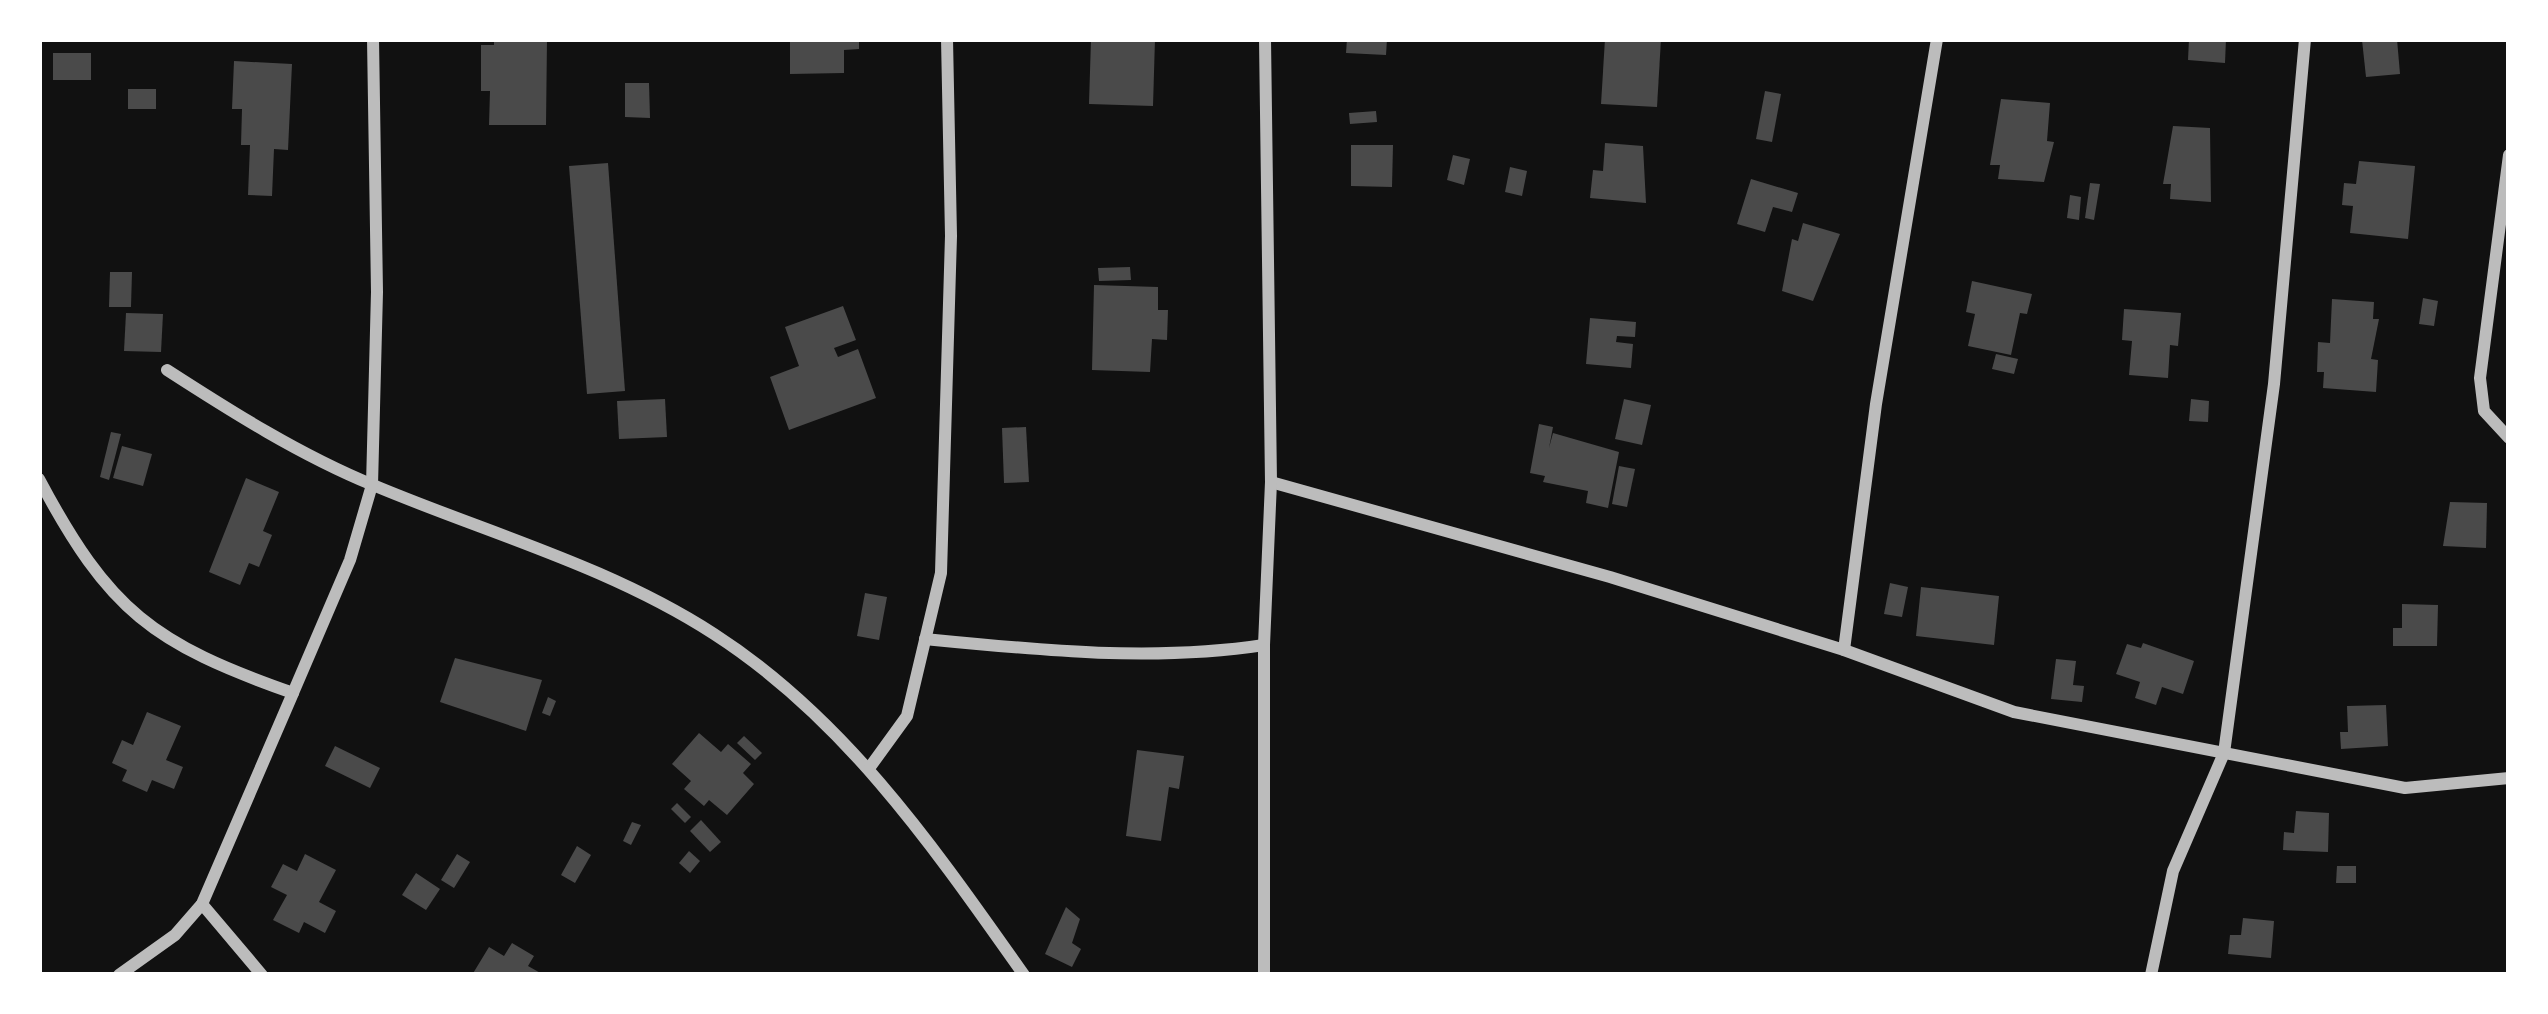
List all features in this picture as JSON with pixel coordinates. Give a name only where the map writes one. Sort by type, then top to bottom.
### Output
[{"type":"street","points":[[119,975],[175,935],[202,904],[350,560],[372,485],[377,292],[374,39]]},
{"type":"street","points":[[870,767],[907,716],[941,574],[951,236],[947,39]]},
{"type":"street","points":[[1264,975],[1264,645],[1271,482],[1265,39]]},
{"type":"street","points":[[1844,650],[1876,404],[1936,39]]},
{"type":"street","points":[[2151,975],[2174,871],[2224,753],[2273,384],[2305,39]]},
{"type":"street","points":[[2509,155],[2480,378],[2484,412],[2509,439]]},
{"type":"street","points":[[166,370],[267,432],[372,485],[545,551],[715,634],[817,716],[870,767],[1024,975]]},
{"type":"street","points":[[39,479],[94,575],[128,612],[210,663],[293,693]]},
{"type":"street","points":[[1271,482],[1844,650],[2014,712],[2405,788],[2509,778]]},
{"type":"street","points":[[926,639],[1032,650],[1186,653],[1264,645]]},
{"type":"street","points":[[202,904],[262,975]]},
{"type":"building","points":[[494,39],[547,39],[546,125],[489,125],[490,91],[481,91],[481,45],[494,45]]},
{"type":"building","points":[[790,39],[859,39],[859,49],[844,50],[844,73],[790,74]]},
{"type":"building","points":[[1091,39],[1155,39],[1153,106],[1089,104]]},
{"type":"building","points":[[1347,39],[1387,39],[1386,55],[1346,53]]},
{"type":"building","points":[[1605,39],[1661,39],[1657,107],[1601,104]]},
{"type":"building","points":[[2189,39],[2226,39],[2225,63],[2188,60]]},
{"type":"building","points":[[2397,39],[2400,74],[2366,77],[2362,40]]},
{"type":"building","points":[[53,53],[91,53],[91,80],[53,80]]},
{"type":"building","points":[[234,61],[292,64],[288,150],[274,149],[272,196],[248,195],[250,145],[241,145],[242,109],[232,109]]},
{"type":"building","points":[[625,83],[649,83],[650,118],[625,117]]},
{"type":"building","points":[[128,89],[156,89],[156,109],[128,109]]},
{"type":"building","points":[[1765,91],[1781,94],[1772,142],[1756,139]]},
{"type":"building","points":[[2001,99],[2050,103],[2047,141],[2054,142],[2044,182],[1998,179],[2000,165],[1990,165]]},
{"type":"building","points":[[1376,111],[1377,122],[1350,124],[1349,113]]},
{"type":"building","points":[[2173,126],[2210,128],[2211,202],[2170,199],[2171,184],[2163,184]]},
{"type":"building","points":[[1605,143],[1643,146],[1646,203],[1590,198],[1593,170],[1603,171]]},
{"type":"building","points":[[1351,145],[1393,145],[1392,187],[1351,186]]},
{"type":"building","points":[[1453,155],[1470,159],[1464,185],[1447,180]]},
{"type":"building","points":[[2359,161],[2415,166],[2408,239],[2350,233],[2353,206],[2342,205],[2344,183],[2356,184]]},
{"type":"building","points":[[608,163],[625,391],[587,394],[569,166]]},
{"type":"building","points":[[1510,167],[1527,171],[1522,196],[1505,192]]},
{"type":"building","points":[[1751,179],[1798,193],[1792,212],[1773,207],[1765,232],[1737,224]]},
{"type":"building","points":[[2090,183],[2100,184],[2094,220],[2085,218]]},
{"type":"building","points":[[2070,195],[2081,197],[2079,220],[2067,218]]},
{"type":"building","points":[[1803,223],[1840,234],[1813,301],[1782,291],[1792,239],[1798,241]]},
{"type":"building","points":[[1130,267],[1131,280],[1099,281],[1098,268]]},
{"type":"building","points":[[110,272],[132,272],[131,307],[109,307]]},
{"type":"building","points":[[1972,281],[2032,294],[2027,314],[2020,313],[2011,355],[1968,346],[1975,314],[1966,312]]},
{"type":"building","points":[[1094,285],[1158,287],[1158,310],[1168,310],[1167,340],[1152,339],[1150,372],[1092,370]]},
{"type":"building","points":[[2423,298],[2438,301],[2434,326],[2419,324]]},
{"type":"building","points":[[2332,299],[2374,302],[2373,319],[2379,319],[2371,359],[2378,360],[2376,392],[2323,388],[2324,372],[2317,372],[2318,342],[2330,343]]},
{"type":"building","points":[[843,306],[856,340],[834,348],[838,357],[858,349],[876,398],[789,430],[770,377],[799,366],[785,327]]},
{"type":"building","points":[[2124,309],[2181,313],[2178,346],[2170,345],[2168,378],[2129,375],[2132,341],[2122,340]]},
{"type":"building","points":[[126,313],[163,314],[161,352],[124,351]]},
{"type":"building","points":[[1590,318],[1636,322],[1635,337],[1617,336],[1616,342],[1633,344],[1631,368],[1586,364]]},
{"type":"building","points":[[1996,354],[2018,359],[2014,374],[1992,369]]},
{"type":"building","points":[[665,399],[667,437],[619,439],[617,401]]},
{"type":"building","points":[[1624,399],[1651,405],[1642,445],[1615,439]]},
{"type":"building","points":[[2191,399],[2209,401],[2208,422],[2189,421]]},
{"type":"building","points":[[1539,424],[1553,427],[1549,448],[1553,433],[1619,452],[1608,508],[1586,503],[1588,491],[1543,482],[1545,476],[1530,473]]},
{"type":"building","points":[[1026,427],[1029,482],[1004,483],[1002,428]]},
{"type":"building","points":[[111,432],[121,434],[109,480],[100,477]]},
{"type":"building","points":[[122,446],[152,454],[143,486],[113,478]]},
{"type":"building","points":[[1619,466],[1635,469],[1627,507],[1612,504]]},
{"type":"building","points":[[246,478],[279,492],[263,531],[272,535],[259,567],[249,563],[240,585],[209,572]]},
{"type":"building","points":[[2450,502],[2487,503],[2486,548],[2443,546]]},
{"type":"building","points":[[1890,583],[1908,587],[1902,617],[1884,614]]},
{"type":"building","points":[[1921,587],[1999,596],[1994,645],[1916,636]]},
{"type":"building","points":[[865,593],[887,597],[879,640],[857,636]]},
{"type":"building","points":[[2402,604],[2438,605],[2437,646],[2393,646],[2393,628],[2402,628]]},
{"type":"building","points":[[2143,643],[2194,661],[2183,694],[2162,687],[2156,705],[2135,698],[2140,682],[2116,674],[2127,644],[2141,648]]},
{"type":"building","points":[[455,658],[542,680],[526,731],[440,702]]},
{"type":"building","points":[[2056,659],[2076,661],[2073,685],[2084,686],[2082,702],[2051,699]]},
{"type":"building","points":[[548,697],[556,701],[550,716],[542,713]]},
{"type":"building","points":[[2386,705],[2388,746],[2341,749],[2340,732],[2348,732],[2347,706]]},
{"type":"building","points":[[147,712],[181,726],[166,760],[183,767],[174,789],[152,780],[147,792],[122,781],[127,770],[112,763],[122,740],[133,745]]},
{"type":"building","points":[[699,733],[721,752],[728,744],[751,764],[743,773],[754,784],[727,815],[709,800],[704,806],[684,789],[691,781],[672,764]]},
{"type":"building","points":[[744,736],[762,753],[755,760],[737,743]]},
{"type":"building","points":[[335,746],[380,768],[370,788],[325,766]]},
{"type":"building","points":[[1137,750],[1184,756],[1179,789],[1169,787],[1161,841],[1126,836]]},
{"type":"building","points":[[677,803],[691,817],[685,823],[671,809]]},
{"type":"building","points":[[2296,811],[2329,813],[2328,852],[2283,850],[2284,832],[2294,833]]},
{"type":"building","points":[[701,820],[721,842],[710,852],[690,831]]},
{"type":"building","points":[[632,822],[641,825],[631,845],[623,841]]},
{"type":"building","points":[[577,846],[591,855],[575,883],[561,875]]},
{"type":"building","points":[[689,851],[700,861],[690,873],[679,863]]},
{"type":"building","points":[[305,854],[336,870],[319,902],[336,911],[325,933],[304,922],[299,933],[273,920],[287,895],[271,887],[283,864],[297,871]]},
{"type":"building","points":[[457,854],[470,862],[454,888],[441,880]]},
{"type":"building","points":[[2337,866],[2356,866],[2356,883],[2336,883]]},
{"type":"building","points":[[416,873],[440,889],[426,910],[402,895]]},
{"type":"building","points":[[1066,907],[1080,919],[1072,943],[1081,949],[1072,967],[1045,954]]},
{"type":"building","points":[[2243,918],[2274,921],[2271,958],[2228,954],[2230,935],[2241,935]]},
{"type":"building","points":[[512,943],[534,956],[528,966],[544,975],[472,975],[489,947],[504,956]]}]
